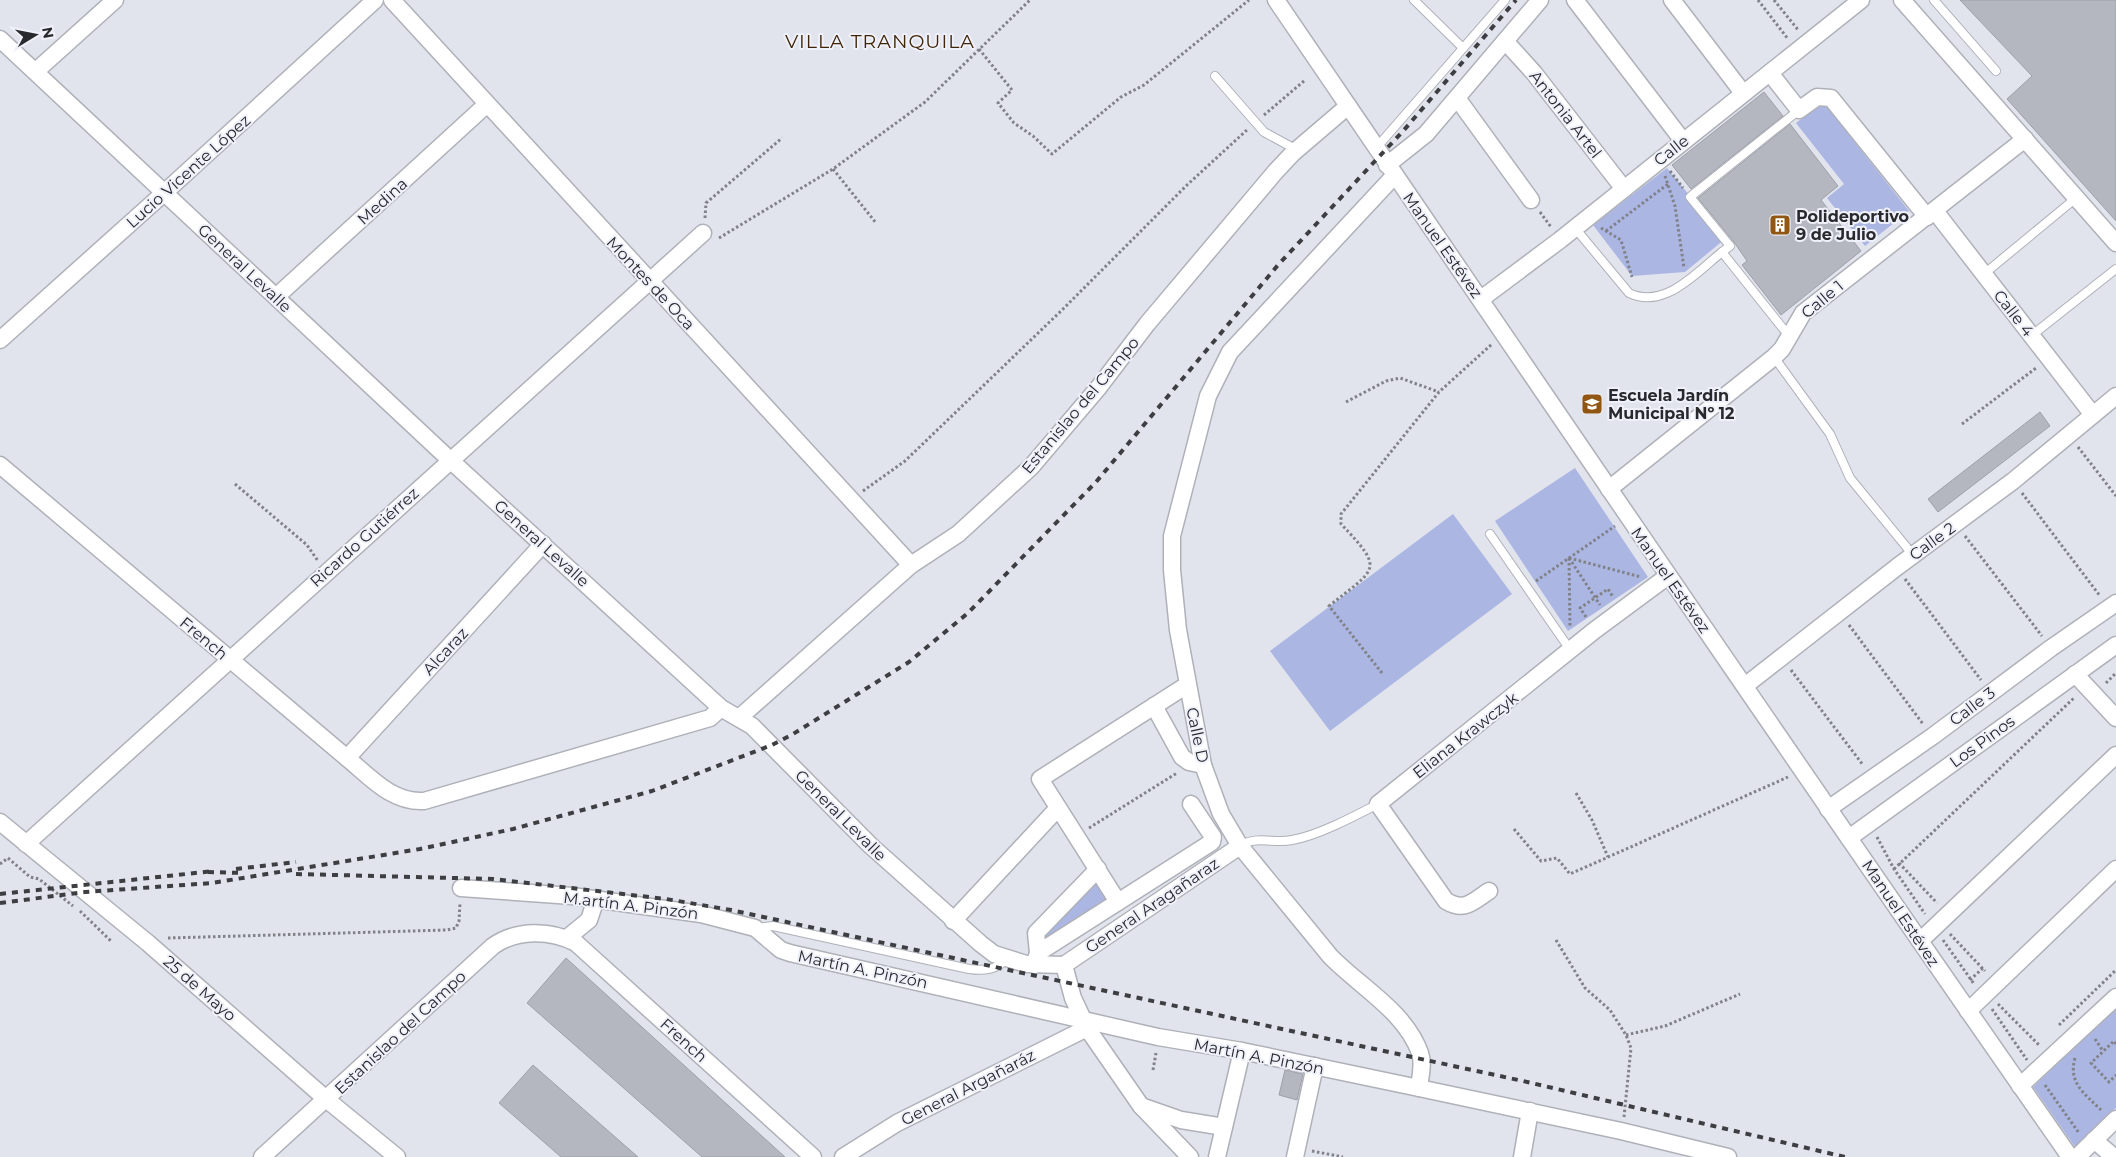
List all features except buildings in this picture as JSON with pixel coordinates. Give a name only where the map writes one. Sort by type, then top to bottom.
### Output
[{"type":"street","points":[[36,71],[115,0]]},
{"type":"street","name":"Lucio Vicente López","points":[[0,340],[164,194],[375,0]]},
{"type":"street","name":"Montes de Oca","points":[[392,0],[486,105],[911,565]]},
{"type":"street","name":"Manuel Estévez","points":[[1276,0],[1628,517],[1665,579],[1746,685],[1801,770],[2070,1157]]},
{"type":"street","name":"Calle D","points":[[1419,1088],[1422,1064],[1420,1053],[1407,1030],[1387,1007],[1330,956],[1240,846],[1221,814],[1203,765],[1187,685],[1178,630],[1172,570],[1172,536],[1208,396],[1230,352],[1457,98],[1540,0]]},
{"type":"street","points":[[1575,0],[1683,141]]},
{"type":"street","points":[[1672,0],[1743,93]]},
{"type":"street","name":"Calle","points":[[1480,299],[1560,240],[1861,0]]},
{"type":"street","points":[[1902,0],[2116,243]]},
{"type":"street","name":"General Levalle","points":[[0,39],[164,194],[277,296],[449,459],[721,708],[740,717],[772,745],[864,840],[953,921],[994,954],[1007,959],[1036,959],[1064,965]]},
{"type":"street","name":"Antonia Artel","points":[[1505,41],[1534,73],[1624,189]]},
{"type":"street","points":[[1770,73],[1799,110]]},
{"type":"street","name":"Calle 4","points":[[1799,110],[1818,97],[1826,96],[1831,98],[1984,274],[2093,415]]},
{"type":"street","points":[[1457,98],[1531,200]]},
{"type":"street","name":"Medina","points":[[277,296],[486,105]]},
{"type":"street","name":"Estanislao del Campo","points":[[740,717],[911,565],[958,534],[1031,467],[1099,387],[1147,324],[1297,150],[1348,106]]},
{"type":"street","name":"Calle 1","points":[[1609,489],[1774,357],[1802,313],[2025,139]]},
{"type":"street","name":"Ricardo Gutiérrez","points":[[26,844],[449,459],[703,233]]},
{"type":"street","name":"Calle 2","points":[[1746,685],[1896,567],[2013,480],[2116,396]]},
{"type":"street","name":"French","points":[[0,465],[347,758],[393,795],[412,802],[433,798],[699,722],[710,718],[721,708]]},
{"type":"street","name":"Alcaraz","points":[[347,758],[544,544]]},
{"type":"street","name":"Eliana Krawczyk","points":[[1378,804],[1609,620],[1665,579]]},
{"type":"street","name":"Calle 3","points":[[1828,808],[1933,736],[2051,648],[2113,606]]},
{"type":"street","name":"Los Pinos","points":[[1849,838],[2116,645]]},
{"type":"street","points":[[2075,674],[2116,718]]},
{"type":"street","points":[[1118,902],[1040,779],[1187,685]]},
{"type":"street","points":[[1154,706],[1185,760],[1203,765]]},
{"type":"street","points":[[1920,941],[2116,755]]},
{"type":"street","points":[[1036,959],[1118,902],[1212,842],[1213,837],[1191,804]]},
{"type":"street","points":[[1378,804],[1446,901],[1456,906],[1464,907],[1489,892]]},
{"type":"street","points":[[953,921],[1058,808]]},
{"type":"street","name":"25 de Mayo","points":[[0,822],[148,943],[326,1099],[397,1157]]},
{"type":"street","name":"General Aragañaraz","points":[[1064,965],[1240,846]]},
{"type":"street","points":[[1036,959],[1036,933],[1098,869]]},
{"type":"street","points":[[1968,1011],[2116,869]]},
{"type":"street","name":"M.artín A. Pinzón","points":[[461,888],[596,899],[701,914],[756,928],[781,950],[790,953]]},
{"type":"street","points":[[567,938],[589,920],[596,899]]},
{"type":"street","name":"Estanislao del Campo","points":[[262,1157],[494,946],[519,934],[549,934]]},
{"type":"street","name":"French","points":[[549,934],[567,938],[587,952],[813,1157]]},
{"type":"street","name":"Martín A. Pinzón","points":[[790,953],[1084,1023],[1315,1066],[1621,1131],[1728,1157]]},
{"type":"street","points":[[1064,965],[1067,983],[1084,1023],[1142,1106],[1190,1157]]},
{"type":"street","points":[[2020,1086],[2116,997]]},
{"type":"street","name":"General Argañaráz","points":[[843,1157],[898,1123],[1084,1023]]},
{"type":"street","points":[[1217,1157],[1242,1051]]},
{"type":"street","points":[[1296,1152],[1315,1066]]},
{"type":"street","points":[[1142,1106],[1181,1120],[1224,1127]]},
{"type":"street","points":[[1522,1157],[1530,1111]]},
{"type":"street","points":[[2077,1157],[2094,1140],[2110,1116]]},
{"type":"street","points":[[2094,1140],[2114,1157]]},
{"type":"lane","points":[[1414,0],[1463,48]]},
{"type":"lane","points":[[1376,148],[1505,0]]},
{"type":"lane","points":[[1934,0],[1996,71]]},
{"type":"lane","points":[[1215,76],[1264,132],[1297,150]]},
{"type":"lane","points":[[1575,228],[1629,293],[1639,298],[1652,299],[1666,295],[1730,246],[1690,197],[1799,110]]},
{"type":"lane","points":[[1984,274],[2076,198]]},
{"type":"lane","points":[[1722,252],[1789,336]]},
{"type":"lane","points":[[2032,336],[2116,269]]},
{"type":"lane","points":[[1774,357],[1830,434],[1850,478],[1913,555]]},
{"type":"lane","points":[[1490,534],[1571,651]]},
{"type":"lane","name":"Eliana Krawczyk","points":[[1240,846],[1248,841],[1261,839],[1291,841],[1378,804]]},
{"type":"lane","points":[[756,928],[774,926],[984,971],[1002,964],[1007,959]]},
{"type":"path","points":[[782,138],[706,203],[703,233],[721,239],[758,213],[833,169],[925,102],[1030,0]]},
{"type":"path","points":[[979,49],[1012,90],[998,104],[1014,123],[1052,154],[1121,97],[1144,86],[1250,0]]},
{"type":"path","points":[[1758,0],[1803,47]]},
{"type":"path","points":[[1774,0],[1803,47]]},
{"type":"path","points":[[851,500],[905,461],[1062,310],[1187,185],[1304,81]]},
{"type":"path","points":[[1660,159],[1690,197]]},
{"type":"path","points":[[1660,159],[1675,206],[1686,280]]},
{"type":"path","points":[[833,169],[876,223]]},
{"type":"path","points":[[1606,231],[1668,184]]},
{"type":"path","points":[[1531,200],[1560,240]]},
{"type":"path","points":[[1621,240],[1639,298]]},
{"type":"path","points":[[1382,673],[1329,606],[1364,578],[1370,570],[1371,561],[1366,550],[1340,524],[1341,514],[1438,392],[1504,334]]},
{"type":"path","points":[[1962,424],[2049,358]]},
{"type":"path","points":[[1346,402],[1386,381],[1400,378],[1438,392]]},
{"type":"path","points":[[2068,434],[2116,496]]},
{"type":"path","points":[[2013,480],[2113,606]]},
{"type":"path","points":[[235,484],[307,545],[326,571]]},
{"type":"path","points":[[1527,587],[1628,517]]},
{"type":"path","points":[[1956,524],[2051,648]]},
{"type":"path","points":[[1569,558],[1665,579]]},
{"type":"path","points":[[1569,558],[1609,620]]},
{"type":"path","points":[[1569,558],[1571,651]]},
{"type":"path","points":[[1896,567],[1991,692]]},
{"type":"path","points":[[1839,612],[1933,736]]},
{"type":"path","points":[[1781,657],[1872,777]]},
{"type":"path","points":[[1894,869],[2086,687]]},
{"type":"path","points":[[1076,836],[1177,774],[1185,760]]},
{"type":"path","points":[[1514,829],[1541,860],[1557,858],[1570,874],[1782,781],[1801,770]]},
{"type":"path","points":[[1576,793],[1592,820],[1608,857]]},
{"type":"path","points":[[0,864],[8,858],[30,877],[39,879],[79,910],[112,942]]},
{"type":"path","points":[[1900,863],[1944,919],[1992,988],[2051,1057]]},
{"type":"path","points":[[148,943],[172,938],[447,930],[456,928],[459,921],[461,888]]},
{"type":"path","points":[[1556,940],[1586,988],[1610,1010],[1626,1035],[1631,1048],[1631,1064],[1621,1131]]},
{"type":"path","points":[[2052,1031],[2116,970]]},
{"type":"path","points":[[1626,1035],[1665,1026],[1740,994]]},
{"type":"path","points":[[2087,1042],[2093,1036],[2103,1051]]},
{"type":"path","points":[[2038,1044],[2045,1037]]},
{"type":"path","points":[[2116,1044],[2114,1041],[2091,1063],[2109,1082],[2116,1075]]},
{"type":"path","points":[[2078,1052],[2072,1071],[2077,1085],[2110,1116]]},
{"type":"path","points":[[1296,1152],[1344,1157]]},
{"type":"shaded area","points":[[1823,102],[1909,211],[1865,246],[1827,198],[1844,184],[1796,123]]},
{"type":"shaded area","points":[[1667,168],[1725,239],[1685,272],[1632,276],[1593,225]]},
{"type":"shaded area","points":[[1575,468],[1648,577],[1568,631],[1495,521]]},
{"type":"shaded area","points":[[1453,514],[1512,594],[1330,731],[1270,651]]},
{"type":"shaded area","points":[[1098,881],[1111,901],[1043,943],[1045,932]]},
{"type":"shaded area","points":[[2116,1008],[2116,1108],[2075,1147],[2033,1087]]},
{"type":"railway","points":[[0,903],[85,892],[212,883],[420,849],[513,829],[652,791],[772,745],[793,734],[909,662],[968,613],[1096,482],[1278,265],[1404,130],[1516,0]]},
{"type":"railway","points":[[236,869],[296,862]]},
{"type":"railway","points":[[0,894],[214,871]]},
{"type":"railway","points":[[208,872],[243,873]]},
{"type":"railway","points":[[296,874],[493,879],[666,899],[731,910],[1523,1081],[1845,1157]]},
{"type":"place","name":"Polideportivo 9 de Julio","points":[[1780,225]]},
{"type":"place","name":"Escuela Jardín Municipal Nº 12","points":[[1592,404]]},
{"type":"district","name":"VILLA TRANQUILA","points":[[880,41]]}]
